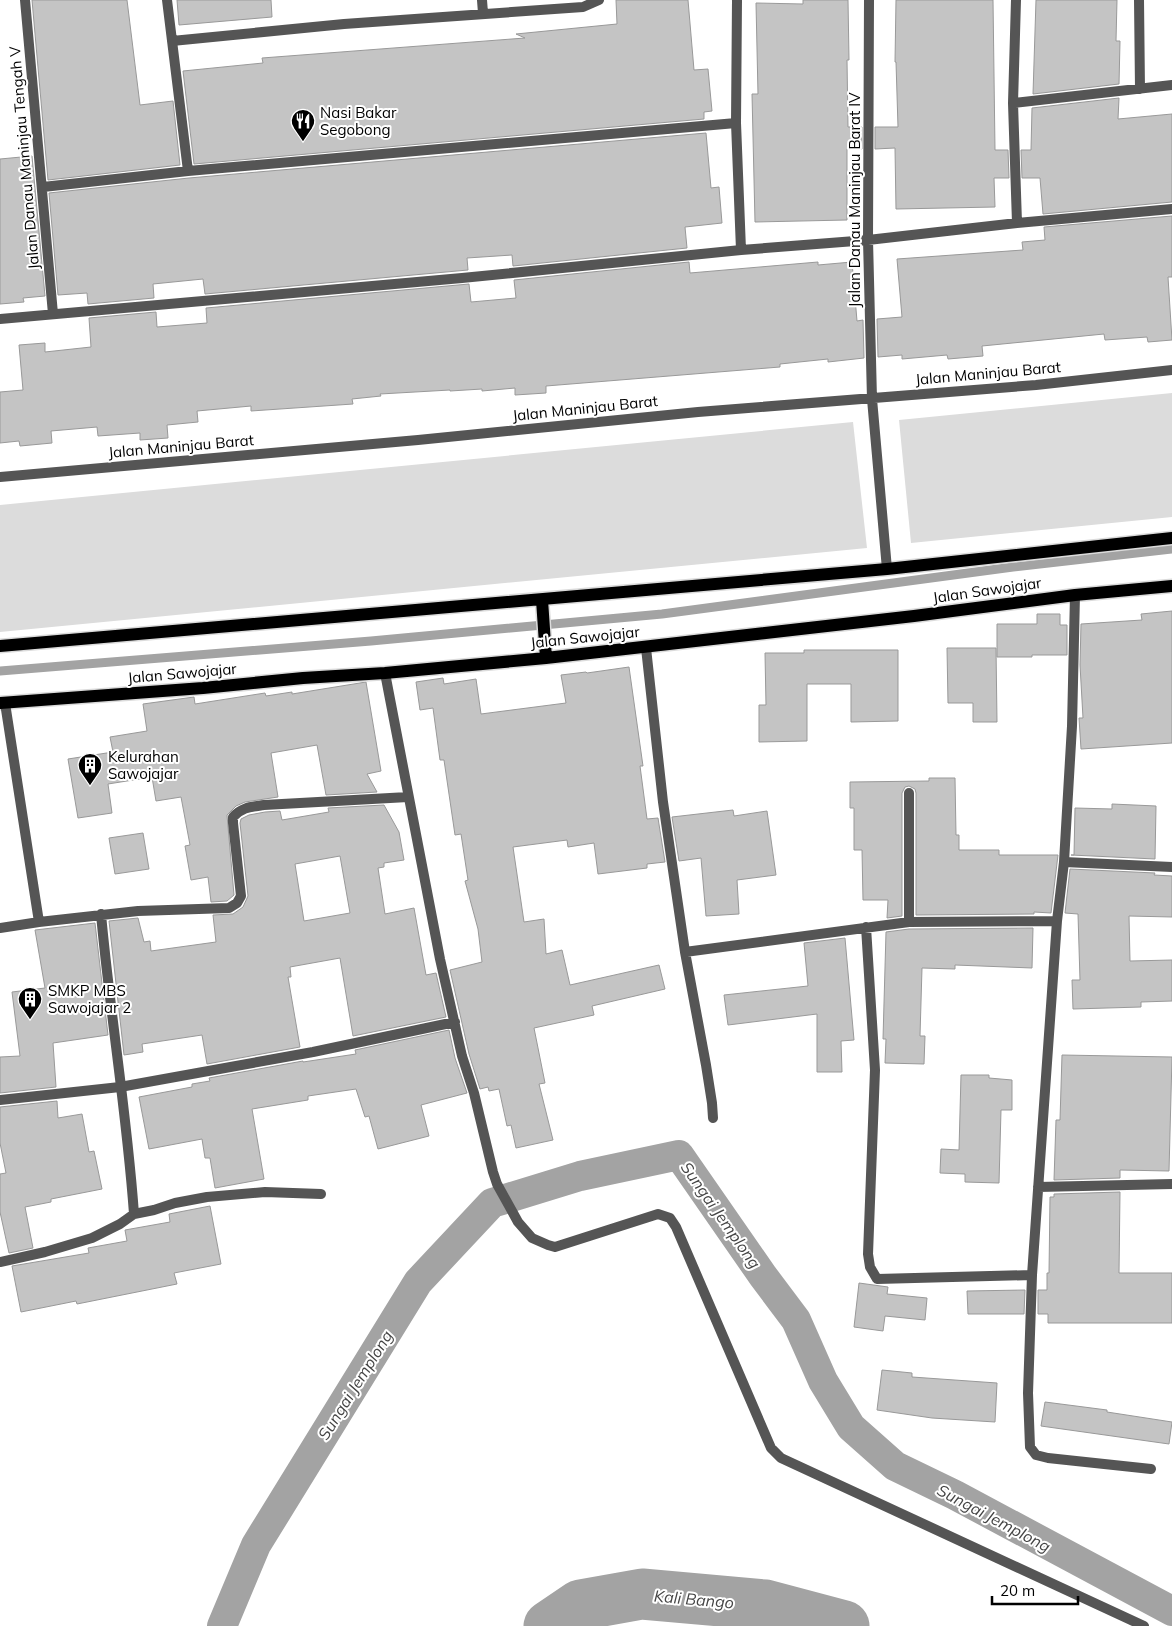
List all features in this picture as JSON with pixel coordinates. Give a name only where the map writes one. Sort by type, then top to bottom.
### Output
[{"type":"main road","name":"Jalan Sawojajar","points":[[0,646],[887,569],[1172,538]]},
{"type":"main road","name":"Jalan Sawojajar","points":[[3,703],[385,673],[646,648],[1075,595],[1172,586]]},
{"type":"main road","points":[[542,600],[546,658]]},
{"type":"street","name":"Jalan Danau Maninjau Tengah V","points":[[25,0],[53,314]]},
{"type":"street","points":[[168,0],[188,171]]},
{"type":"street","points":[[482,0],[483,14]]},
{"type":"street","points":[[172,41],[344,24],[583,7],[598,0]]},
{"type":"street","points":[[737,0],[736,123],[741,250]]},
{"type":"street","name":"Jalan Danau Maninjau Barat IV","points":[[869,0],[868,240],[872,399],[887,569]]},
{"type":"street","points":[[1016,0],[1013,103],[1018,223]]},
{"type":"street","points":[[1138,0],[1140,89]]},
{"type":"street","points":[[1013,103],[1172,85]]},
{"type":"street","points":[[42,186],[188,171],[736,123]]},
{"type":"street","points":[[0,319],[462,278],[741,250],[868,240],[1018,223],[1172,209]]},
{"type":"street","name":"Jalan Maninjau Barat","points":[[0,477],[408,441],[698,412],[1036,385],[1172,370]]},
{"type":"street","points":[[1075,595],[1072,726],[1064,862],[1057,921],[1032,1275],[1028,1393],[1030,1447],[1036,1455],[1048,1458],[1151,1469]]},
{"type":"street","points":[[646,648],[663,802],[685,952],[706,1065],[713,1118]]},
{"type":"street","points":[[385,673],[440,959],[462,1056],[497,1184],[518,1222],[532,1238],[555,1246],[658,1214],[670,1218],[680,1236],[771,1448],[781,1458],[1144,1626]]},
{"type":"street","points":[[3,703],[39,922]]},
{"type":"street","points":[[909,793],[909,922]]},
{"type":"street","points":[[0,928],[100,914],[148,910],[229,908],[237,903],[241,896],[232,817],[244,808],[334,800],[408,797]]},
{"type":"street","points":[[1064,862],[1172,867]]},
{"type":"street","points":[[100,914],[131,1167],[134,1214]]},
{"type":"street","points":[[685,952],[909,922],[1057,921]]},
{"type":"street","points":[[866,927],[876,1070],[868,1254],[870,1267],[877,1279],[1032,1275]]},
{"type":"street","points":[[0,1100],[120,1087],[314,1052],[455,1022]]},
{"type":"street","points":[[1038,1187],[1172,1184]]},
{"type":"street","points":[[0,1262],[45,1252],[92,1238],[120,1224],[134,1214],[207,1197],[265,1192],[321,1194]]},
{"type":"shaded area","points":[[1172,393],[1172,517],[911,543],[899,420]]},
{"type":"shaded area","points":[[853,422],[867,548],[0,632],[0,505]]},
{"type":"building","points":[[32,0],[127,0],[140,105],[173,101],[180,165],[48,180]]},
{"type":"building","points":[[177,0],[271,0],[272,17],[179,25]]},
{"type":"building","points":[[616,0],[688,0],[694,70],[708,69],[712,111],[704,112],[704,119],[194,164],[183,71],[263,63],[262,58],[525,38],[516,34],[617,24]]},
{"type":"building","points":[[803,0],[848,0],[848,127],[862,127],[862,149],[847,149],[847,220],[755,222],[752,94],[758,94],[756,3],[803,4]]},
{"type":"building","points":[[896,0],[993,0],[995,150],[1008,150],[1009,178],[994,178],[995,207],[896,209],[895,148],[875,149],[875,127],[898,127],[895,62]]},
{"type":"building","points":[[1036,0],[1117,0],[1116,41],[1120,41],[1119,84],[1033,94]]},
{"type":"building","points":[[1119,98],[1118,119],[1172,114],[1172,202],[1043,214],[1040,178],[1022,178],[1021,150],[1031,150],[1032,108]]},
{"type":"building","points":[[706,133],[711,188],[719,187],[722,223],[685,227],[687,248],[513,266],[512,255],[467,258],[468,270],[205,294],[203,279],[153,284],[154,298],[88,304],[87,293],[58,295],[49,193],[189,178]]},
{"type":"building","points":[[32,156],[45,296],[23,298],[24,302],[0,304],[0,159]]},
{"type":"building","points":[[1172,216],[1172,277],[1168,277],[1172,340],[1148,342],[1147,337],[1105,340],[1104,334],[982,346],[983,356],[948,359],[947,355],[902,359],[902,355],[878,357],[877,319],[902,317],[897,259],[1023,250],[1022,242],[1045,240],[1044,227]]},
{"type":"building","points":[[689,262],[690,273],[818,262],[818,265],[852,262],[857,321],[863,320],[864,358],[828,362],[828,359],[780,364],[780,367],[546,386],[546,393],[515,395],[515,388],[482,391],[482,389],[450,390],[380,394],[381,396],[352,399],[353,404],[251,411],[251,406],[197,411],[198,422],[167,425],[168,438],[140,440],[140,433],[98,436],[97,427],[51,431],[52,443],[20,446],[19,441],[0,443],[0,392],[23,390],[19,345],[45,343],[45,352],[91,347],[89,318],[156,312],[157,327],[207,323],[206,308],[469,284],[471,302],[516,298],[514,280]]},
{"type":"building","points":[[1172,611],[1172,743],[1081,749],[1079,718],[1083,718],[1080,665],[1081,624],[1142,620],[1141,614]]},
{"type":"building","points":[[1037,614],[1060,614],[1060,625],[1067,625],[1067,655],[997,657],[997,624],[1037,624]]},
{"type":"building","points":[[947,648],[996,648],[997,722],[973,722],[973,703],[948,703]]},
{"type":"building","points":[[804,650],[898,650],[898,721],[851,722],[851,684],[807,684],[807,741],[759,742],[759,705],[766,705],[765,653],[804,653]]},
{"type":"building","points":[[629,667],[643,766],[640,766],[647,819],[658,818],[665,862],[647,864],[647,868],[598,874],[594,843],[568,847],[567,840],[513,847],[524,922],[544,919],[546,954],[562,950],[570,985],[659,965],[665,989],[592,1006],[594,1015],[534,1028],[545,1083],[539,1084],[553,1140],[516,1148],[511,1125],[507,1126],[499,1089],[489,1091],[488,1087],[480,1089],[469,1054],[450,970],[482,962],[478,929],[465,881],[468,880],[461,834],[455,835],[444,760],[440,760],[433,708],[420,710],[416,682],[443,678],[444,684],[476,679],[481,714],[566,703],[561,675]]},
{"type":"building","points":[[366,682],[381,771],[367,774],[377,792],[326,795],[317,745],[271,753],[278,797],[245,802],[236,806],[227,815],[234,895],[227,901],[211,902],[208,877],[191,880],[185,846],[190,845],[181,797],[156,801],[152,777],[108,784],[112,813],[78,818],[68,759],[113,752],[110,737],[147,731],[143,704],[194,697],[195,704],[265,693],[266,696],[292,692],[292,694]]},
{"type":"building","points":[[929,778],[955,778],[956,835],[959,835],[959,850],[999,850],[999,855],[1058,855],[1051,913],[916,915],[916,793],[915,789],[909,786],[905,787],[902,793],[902,916],[887,918],[888,900],[863,900],[862,850],[854,850],[854,808],[850,808],[850,782],[929,781]]},
{"type":"building","points":[[1112,804],[1156,806],[1155,859],[1071,855],[1074,855],[1075,808],[1112,809]]},
{"type":"building","points":[[384,805],[399,832],[404,860],[384,863],[384,867],[378,868],[385,914],[414,908],[426,975],[436,973],[446,1017],[353,1036],[340,958],[290,967],[291,977],[288,977],[300,1047],[207,1064],[202,1035],[142,1044],[143,1052],[124,1055],[109,921],[138,918],[144,942],[150,941],[151,951],[216,942],[213,915],[233,914],[243,907],[248,896],[241,819],[249,815],[280,811],[282,820],[329,812],[328,808]],"holes":[[[340,856],[350,913],[304,921],[295,864]]]},
{"type":"building","points":[[733,810],[734,816],[767,811],[776,875],[737,880],[739,914],[706,916],[701,858],[679,861],[672,817]]},
{"type":"building","points":[[143,833],[149,869],[115,874],[109,838]]},
{"type":"building","points":[[1070,869],[1155,873],[1154,875],[1172,876],[1172,917],[1129,916],[1130,961],[1172,960],[1172,1001],[1141,1002],[1141,1007],[1073,1009],[1072,980],[1080,980],[1078,914],[1065,913]]},
{"type":"building","points":[[95,923],[108,1035],[53,1043],[56,1087],[0,1093],[0,1057],[20,1056],[12,992],[45,988],[35,930]]},
{"type":"building","points":[[1033,928],[1032,968],[955,965],[955,969],[922,968],[920,1036],[925,1036],[924,1064],[885,1063],[886,1039],[883,1039],[886,932],[909,929]]},
{"type":"building","points":[[845,938],[854,1040],[841,1041],[842,1072],[817,1072],[817,1014],[728,1025],[724,995],[808,986],[804,943]]},
{"type":"building","points":[[449,1030],[455,1058],[467,1093],[421,1105],[429,1136],[378,1149],[369,1116],[365,1117],[356,1089],[308,1096],[308,1100],[252,1109],[264,1179],[215,1188],[210,1158],[205,1158],[202,1139],[149,1149],[139,1097],[192,1087],[192,1084],[210,1081],[209,1078],[303,1061],[356,1054],[355,1050]]},
{"type":"building","points":[[1062,1055],[1172,1057],[1169,1171],[1120,1170],[1120,1178],[1054,1180],[1056,1120],[1060,1120]]},
{"type":"building","points":[[961,1075],[989,1075],[989,1078],[1012,1080],[1012,1110],[1001,1110],[999,1183],[965,1182],[965,1174],[940,1173],[941,1149],[959,1150]]},
{"type":"building","points":[[57,1101],[58,1118],[82,1114],[89,1152],[94,1151],[102,1189],[51,1199],[51,1202],[25,1207],[33,1248],[9,1253],[0,1212],[0,1174],[6,1173],[0,1143],[0,1107]]},
{"type":"building","points":[[1120,1192],[1119,1273],[1172,1273],[1172,1323],[1048,1323],[1048,1314],[1038,1314],[1038,1290],[1047,1290],[1050,1197],[1054,1197],[1054,1194]]},
{"type":"building","points":[[210,1206],[221,1264],[174,1273],[177,1284],[77,1304],[76,1301],[21,1312],[12,1266],[89,1253],[88,1248],[127,1241],[125,1230],[170,1222],[169,1214]]},
{"type":"building","points":[[859,1283],[888,1287],[887,1294],[927,1298],[925,1320],[885,1316],[883,1331],[854,1327]]},
{"type":"building","points":[[1025,1290],[1024,1314],[968,1314],[967,1291]]},
{"type":"building","points":[[882,1370],[912,1373],[912,1377],[997,1383],[995,1422],[932,1418],[877,1410]]},
{"type":"building","points":[[1045,1402],[1107,1410],[1107,1412],[1172,1422],[1169,1444],[1041,1426]]},
{"type":"waterway","points":[[0,671],[371,641],[662,614],[1013,567],[1172,549]]},
{"type":"waterway","name":"Sungai Jemplong","points":[[222,1626],[256,1545],[418,1282],[492,1203],[580,1176],[679,1155],[796,1320],[823,1381],[851,1427],[895,1466],[955,1495],[1172,1611]]},
{"type":"waterway","name":"Kali Bango","points":[[549,1626],[580,1605],[642,1594],[765,1605],[844,1626]]},
{"type":"place","name":"Nasi Bakar Segobong","points":[[303,142]]},
{"type":"place","name":"Kelurahan Sawojajar","points":[[90,786]]},
{"type":"place","name":"SMKP MBS Sawojajar 2","points":[[30,1020]]}]
